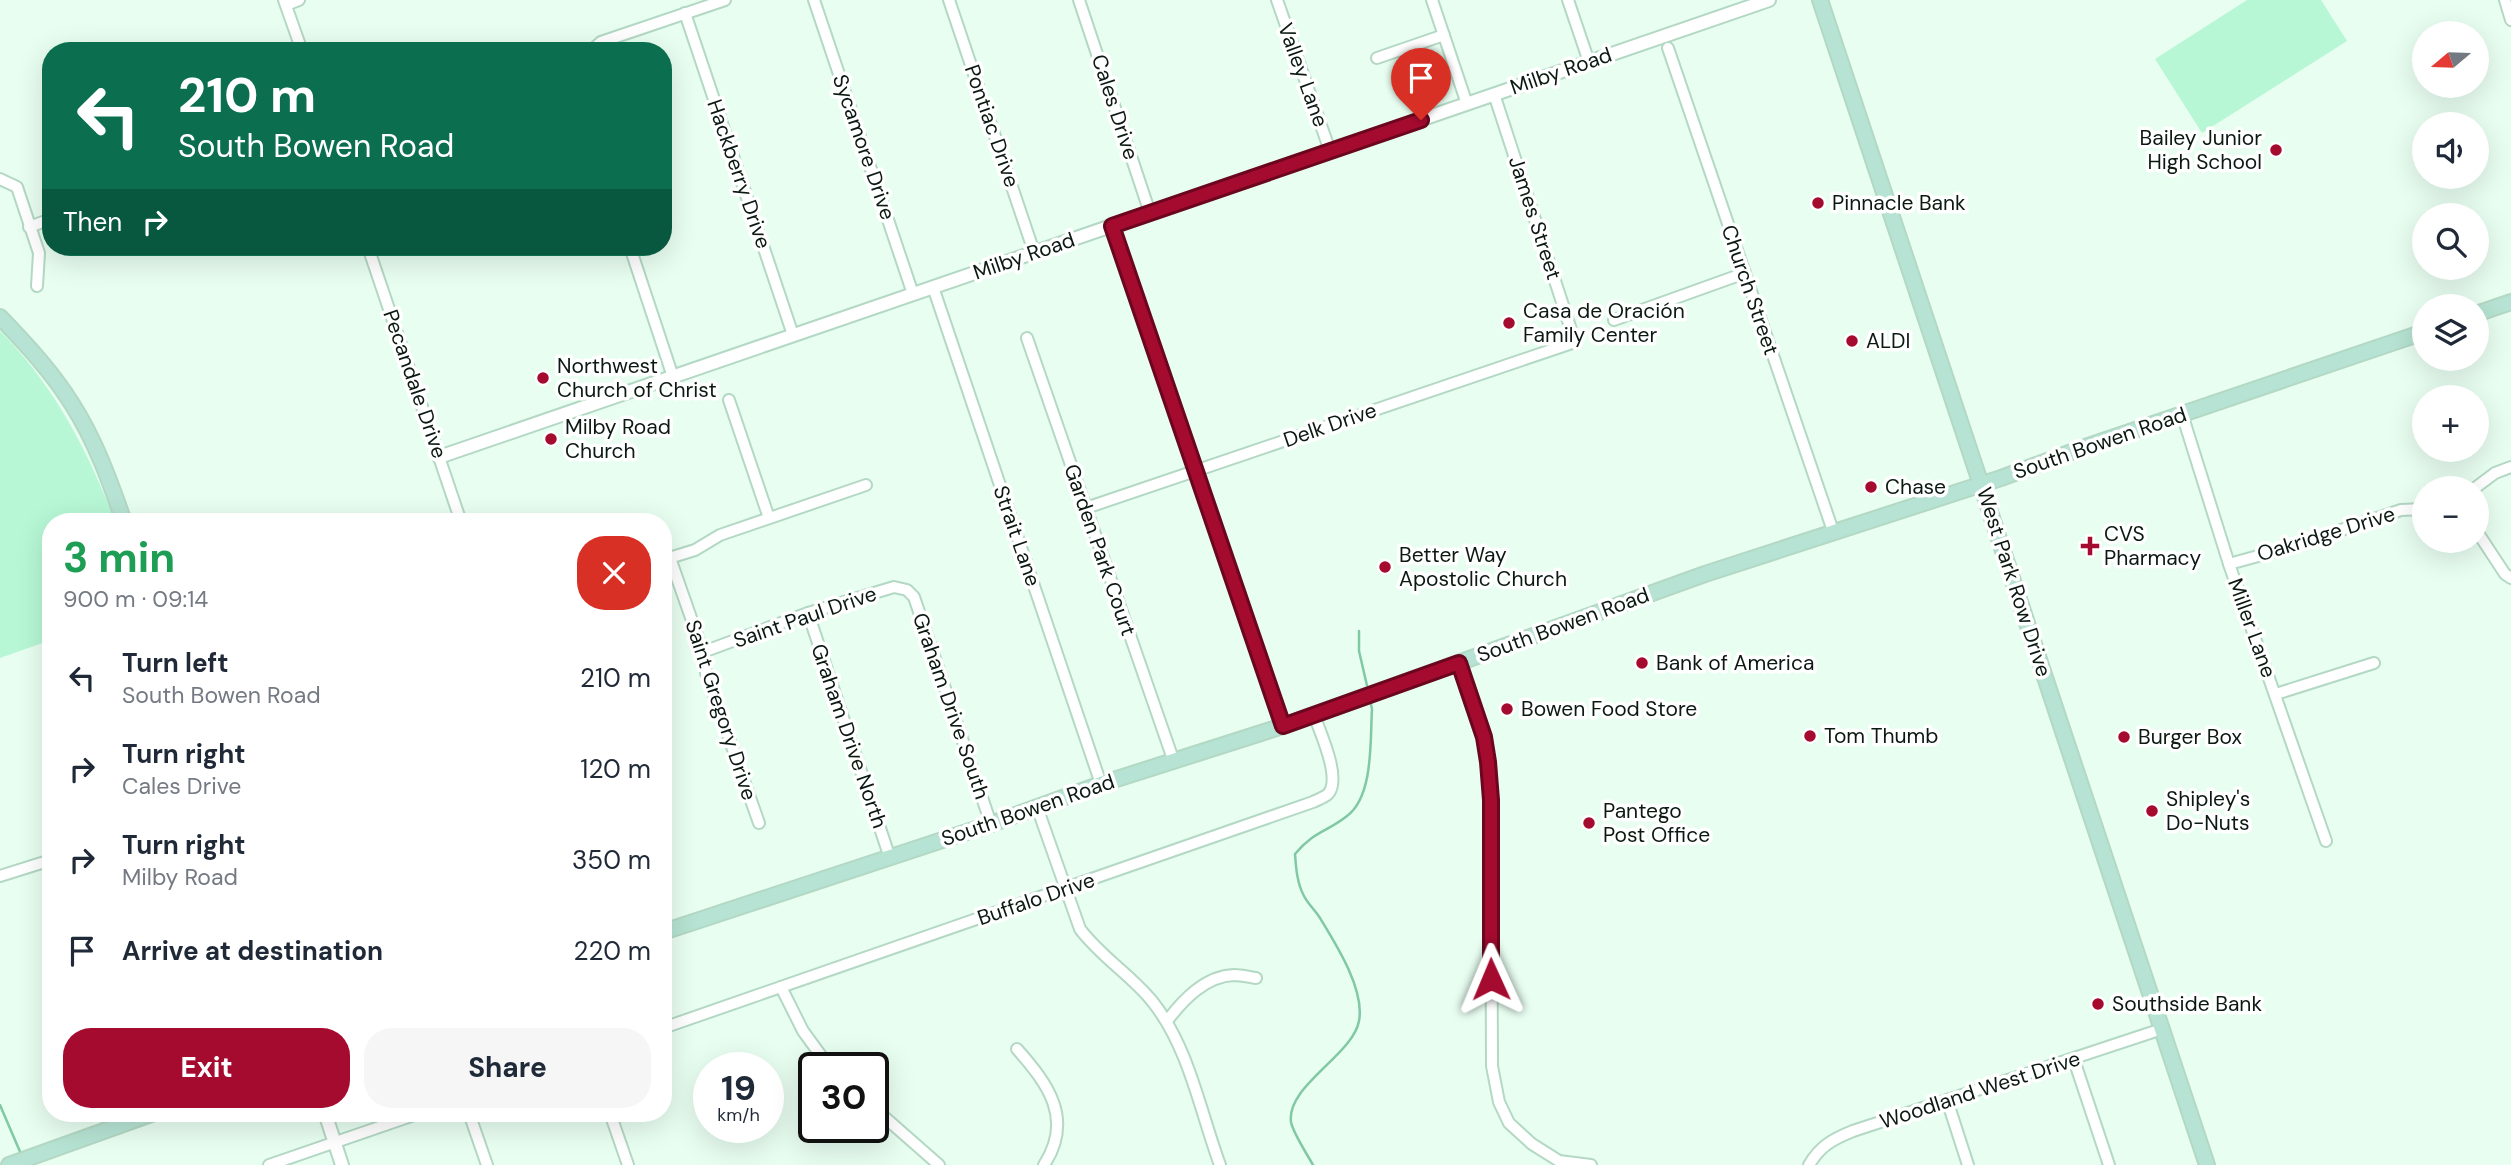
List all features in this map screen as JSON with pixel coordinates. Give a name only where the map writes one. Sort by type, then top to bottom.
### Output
[{"type":"main road","name":"West Park Row Drive","points":[[1821,0],[2207,1165]]},
{"type":"main road","points":[[2489,310],[2511,302]]},
{"type":"main road","points":[[0,317],[36,355],[72,404],[107,472],[121,513]]},
{"type":"main road","name":"South Bowen Road","points":[[672,929],[991,824],[1101,784],[1283,726],[1833,531],[1982,484],[2412,336]]},
{"type":"main road","points":[[6,1163],[128,1122]]},
{"type":"street","points":[[299,0],[285,2],[299,42]]},
{"type":"street","points":[[601,42],[724,0]]},
{"type":"street","name":"Sycamore Drive","points":[[814,0],[913,294]]},
{"type":"street","name":"Pontiac Drive","points":[[949,0],[1034,252]]},
{"type":"street","name":"Cales Drive","points":[[1079,0],[1150,213]]},
{"type":"street","name":"Valley Lane","points":[[1277,0],[1330,151]]},
{"type":"street","points":[[1433,0],[1467,104]]},
{"type":"street","points":[[1568,0],[1589,62]]},
{"type":"street","name":"Milby Road","points":[[439,457],[1769,0]]},
{"type":"street","points":[[2505,0],[2511,20]]},
{"type":"street","name":"Hackberry Drive","points":[[685,13],[793,335]]},
{"type":"street","points":[[1377,58],[1444,35]]},
{"type":"street","name":"Church Street","points":[[1668,48],[1833,531]]},
{"type":"street","name":"James Street","points":[[1494,94],[1575,342]]},
{"type":"street","points":[[0,179],[17,187],[39,253],[37,286]]},
{"type":"street","points":[[29,227],[42,222]]},
{"type":"street","points":[[1112,226],[1283,726]]},
{"type":"street","name":"Pecandale Drive","points":[[371,256],[457,513]]},
{"type":"street","points":[[633,256],[673,377]]},
{"type":"street","points":[[1614,320],[1745,273]]},
{"type":"street","name":"Strait Lane","points":[[933,287],[1101,784]]},
{"type":"street","name":"Garden Park Court","points":[[1027,338],[1174,762]]},
{"type":"street","name":"Delk Drive","points":[[1086,508],[1575,342]]},
{"type":"street","points":[[729,400],[769,518]]},
{"type":"street","name":"Miller Lane","points":[[2182,414],[2229,564],[2326,841]]},
{"type":"street","points":[[2489,478],[2511,467]]},
{"type":"street","points":[[672,557],[695,550],[720,535],[866,485]]},
{"type":"street","name":"Oakridge Drive","points":[[2229,564],[2287,548],[2401,510],[2412,510]]},
{"type":"street","points":[[2489,550],[2505,574],[2511,578]]},
{"type":"street","name":"Saint Gregory Drive","points":[[672,572],[704,652],[706,673],[759,823]]},
{"type":"street","name":"Saint Paul Drive","points":[[704,652],[808,613],[894,587],[907,590]]},
{"type":"street","name":"Graham Drive South","points":[[907,590],[914,597],[991,824]]},
{"type":"street","name":"Graham Drive North","points":[[808,613],[890,858]]},
{"type":"street","points":[[1459,663],[1484,737],[1491,800],[1492,1066],[1499,1102],[1509,1123],[1558,1163],[1591,1165]]},
{"type":"street","points":[[2276,694],[2374,663]]},
{"type":"street","name":"Buffalo Drive","points":[[672,1025],[1313,802],[1328,794],[1334,781],[1314,715]]},
{"type":"street","points":[[1037,807],[1080,929],[1092,946],[1151,999],[1167,1021],[1185,1061],[1220,1165]]},
{"type":"street","points":[[0,876],[42,863]]},
{"type":"street","points":[[1167,1021],[1181,1003],[1207,982],[1229,975],[1256,978]]},
{"type":"street","points":[[781,988],[803,1031],[818,1052]]},
{"type":"street","name":"Woodland West Drive","points":[[1809,1165],[1816,1152],[1840,1136],[2162,1029]]},
{"type":"street","points":[[1017,1049],[1040,1075],[1052,1097],[1058,1123],[1054,1150],[1044,1165]]},
{"type":"street","points":[[2074,1060],[2109,1165]]},
{"type":"street","points":[[1947,1100],[1968,1165]]},
{"type":"street","points":[[889,1121],[939,1165]]},
{"type":"street","points":[[328,1122],[342,1165]]},
{"type":"street","points":[[269,1165],[394,1122]]},
{"type":"street","points":[[472,1122],[487,1165]]},
{"type":"street","points":[[613,1122],[628,1165]]},
{"type":"green space","points":[[2247,0],[2321,0],[2347,41],[2202,133],[2155,59]]},
{"type":"green space","points":[[0,331],[37,374],[68,420],[112,513],[42,513],[42,643],[0,658]]},
{"type":"waterway","points":[[1359,631],[1359,651],[1368,690]]},
{"type":"waterway","points":[[1313,1165],[1292,1127],[1292,1109],[1309,1083],[1354,1034],[1360,1009],[1354,982],[1341,954],[1302,891],[1295,854],[1308,841],[1347,816],[1362,795],[1369,766],[1372,709],[1370,700]]},
{"type":"waterway","points":[[0,1105],[21,1154]]},
{"type":"place","name":"Bailey Junior High School","points":[[2276,150]]},
{"type":"place","name":"Pinnacle Bank","points":[[1818,203]]},
{"type":"place","name":"Casa de Oración Family Center","points":[[1509,323]]},
{"type":"place","name":"ALDI","points":[[1852,341]]},
{"type":"place","name":"Northwest Church of Christ","points":[[543,378]]},
{"type":"place","name":"Milby Road Church","points":[[551,439]]},
{"type":"place","name":"Chase","points":[[1871,487]]},
{"type":"place","name":"CVS Pharmacy","points":[[2090,546]]},
{"type":"place","name":"Better Way Apostolic Church","points":[[1385,567]]},
{"type":"place","name":"Bank of America","points":[[1642,663]]},
{"type":"place","name":"Bowen Food Store","points":[[1507,709]]},
{"type":"place","name":"Tom Thumb","points":[[1810,736]]},
{"type":"place","name":"Burger Box","points":[[2124,737]]},
{"type":"place","name":"Shipley's Do-Nuts","points":[[2152,811]]},
{"type":"place","name":"Pantego Post Office","points":[[1589,823]]},
{"type":"place","name":"Southside Bank","points":[[2098,1004]]},
{"type":"route","points":[[1421,120],[1112,226],[1283,726],[1459,663],[1484,737],[1488,762],[1491,800],[1491,979]]}]
